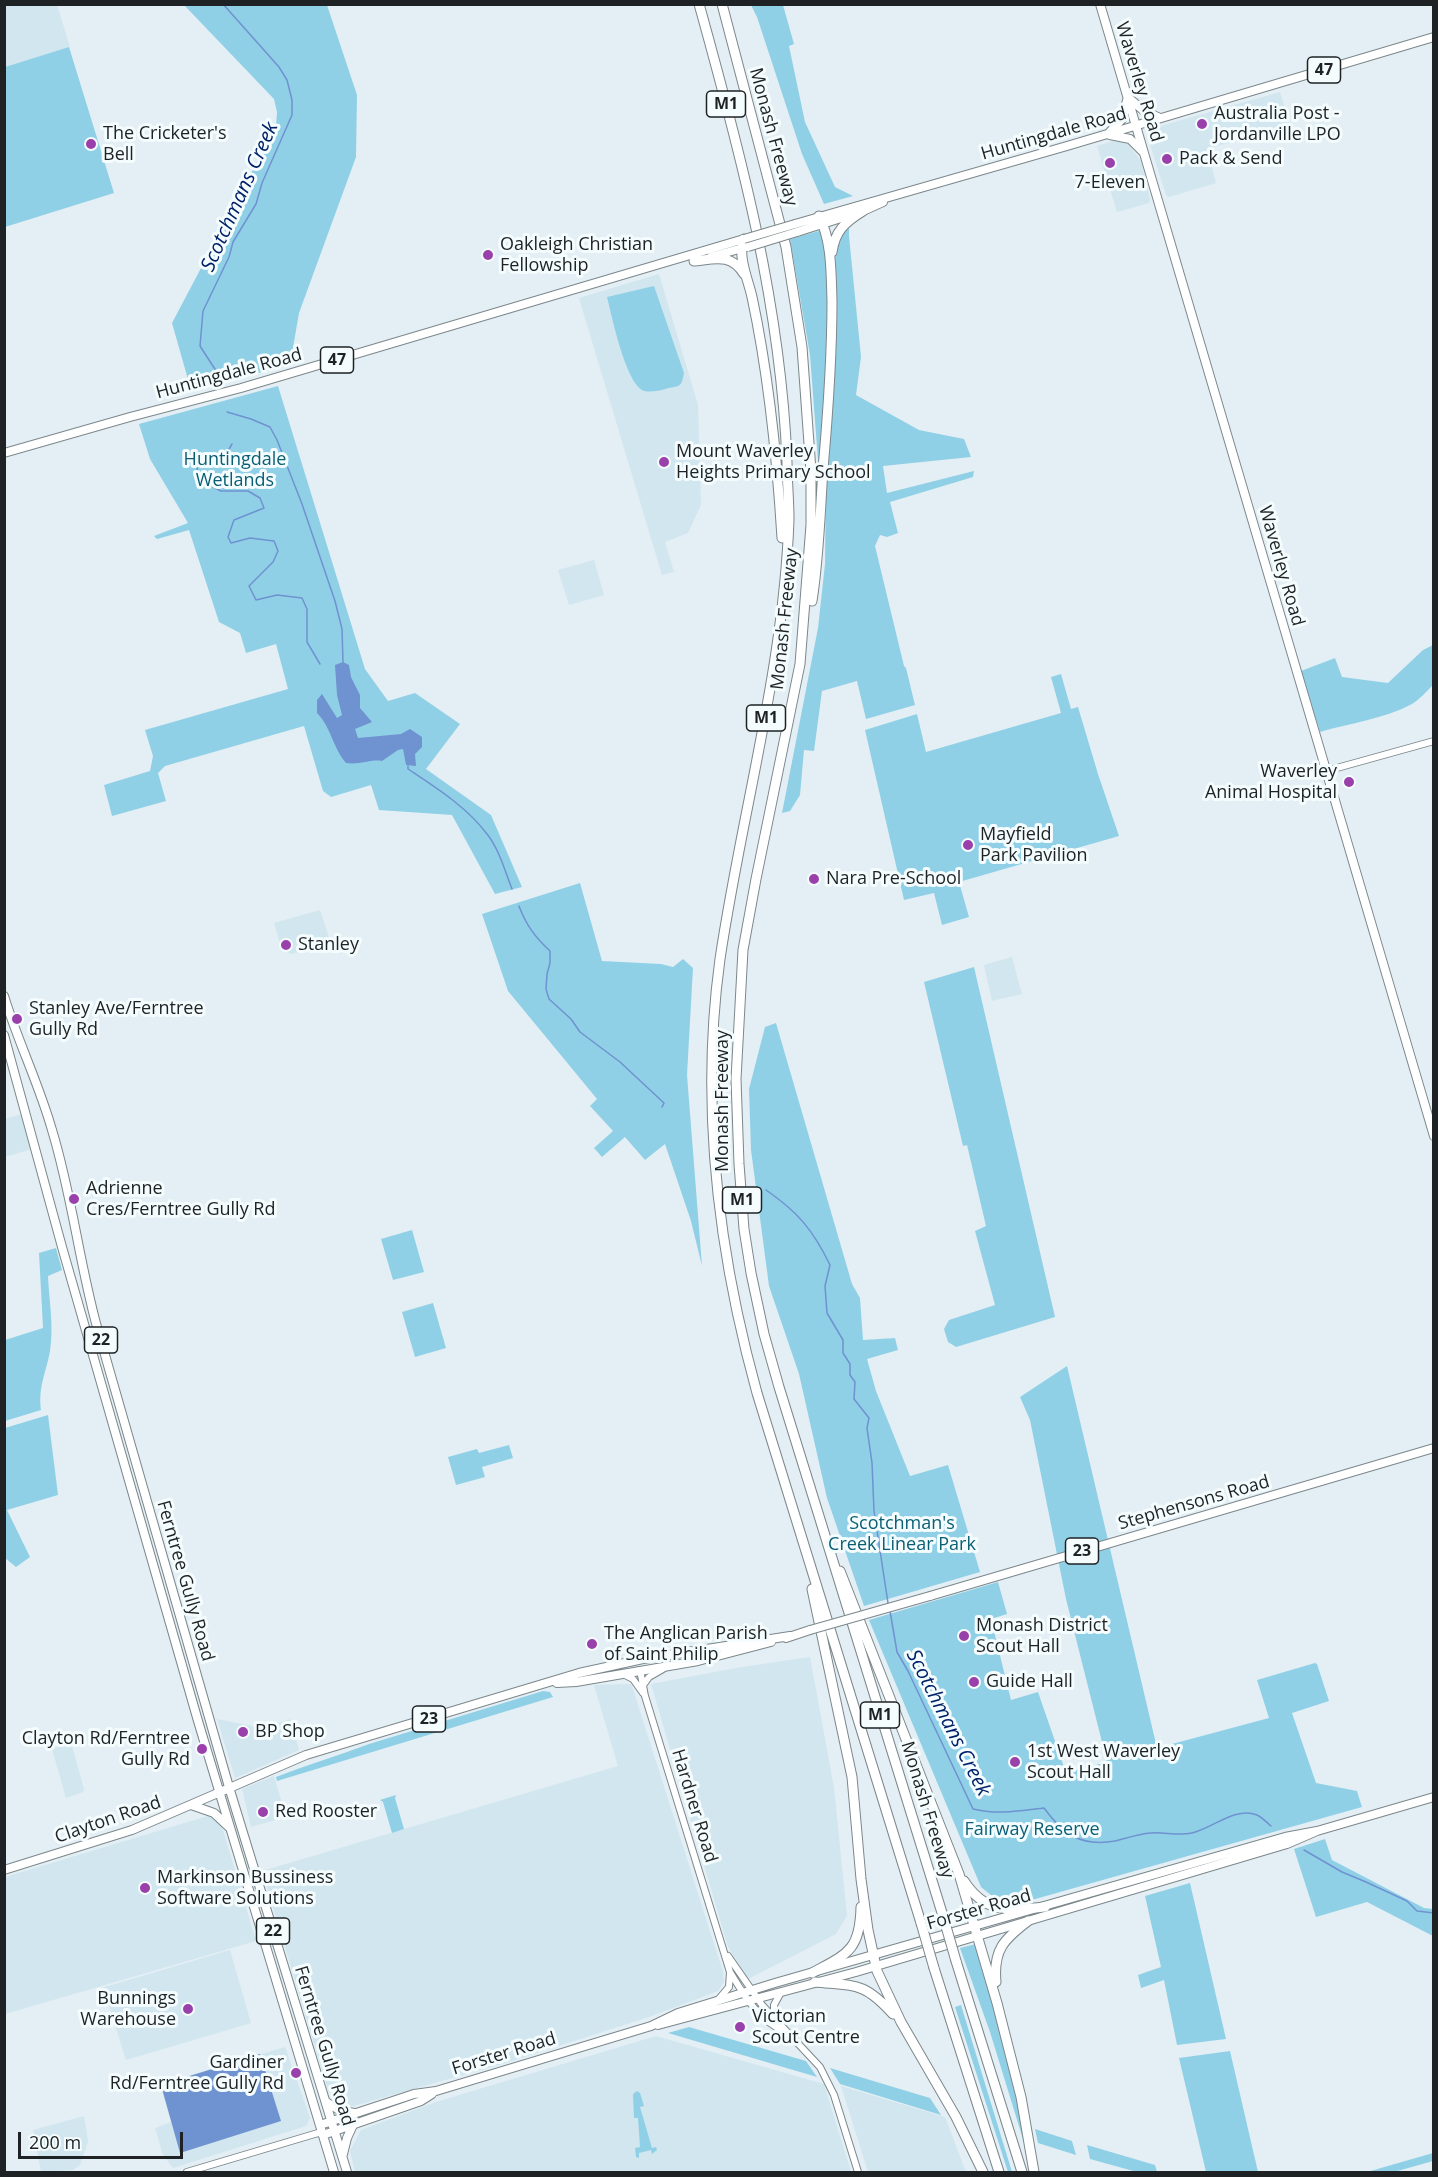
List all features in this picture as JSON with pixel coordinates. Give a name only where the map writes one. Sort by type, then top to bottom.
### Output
[{"type":"highway","name":"Monash Freeway","points":[[699,4],[752,204],[775,330],[786,434],[789,516],[785,579],[769,702],[738,855],[720,960],[712,1073],[714,1154],[724,1248],[744,1347],[934,1968],[999,2172]]},
{"type":"highway","name":"Monash Freeway","points":[[722,4],[786,247],[802,347],[811,471],[811,525],[800,664],[743,950],[736,1079],[744,1229],[751,1273],[770,1355],[1022,2172]]},
{"type":"highway","points":[[800,664],[814,588],[818,540],[830,380],[833,247],[839,230],[863,211]]},
{"type":"highway","points":[[821,220],[831,263]]},
{"type":"highway","points":[[743,245],[773,420],[780,486],[785,579]]},
{"type":"highway","points":[[694,261],[726,259],[733,261],[748,281]]},
{"type":"highway","points":[[817,1513],[959,1874],[1022,2097],[1034,2172]]},
{"type":"highway","points":[[798,1527],[852,1777],[861,1879],[876,1966],[886,1994],[956,2117],[983,2172]]},
{"type":"highway","points":[[959,1874],[974,1894],[993,1907],[1011,1910],[1045,1907]]},
{"type":"highway","points":[[814,1978],[846,1955],[856,1941],[861,1916],[861,1879]]},
{"type":"highway","points":[[997,2003],[995,1975],[998,1953],[1009,1935],[1028,1921]]},
{"type":"highway","points":[[814,1978],[860,1987],[876,1996],[901,2022]]},
{"type":"main road","name":"Waverley Road","points":[[1100,4],[1434,1136]]},
{"type":"main road","name":"Huntingdale Road","points":[[668,263],[694,261],[821,220],[859,204],[890,198],[1434,37]]},
{"type":"main road","points":[[1127,96],[1136,105],[1161,118]]},
{"type":"main road","points":[[1127,96],[1122,118],[1108,134],[1130,139],[1144,153]]},
{"type":"main road","name":"Huntingdale Road","points":[[821,220],[863,211],[890,198]]},
{"type":"main road","name":"Huntingdale Road","points":[[4,453],[241,388],[668,263],[689,254],[743,245]]},
{"type":"main road","name":"Ferntree Gully Road","points":[[4,996],[52,1129],[87,1289],[229,1787],[347,2172]]},
{"type":"main road","name":"Ferntree Gully Road","points":[[4,1035],[62,1247],[230,1828],[334,2172]]},
{"type":"main road","name":"Stephensons Road","points":[[552,1682],[576,1682],[753,1648],[1434,1448]]},
{"type":"main road","name":"Stephensons Road","points":[[220,1792],[306,1755],[579,1673],[629,1662],[790,1636]]},
{"type":"main road","points":[[629,1662],[640,1670]]},
{"type":"main road","name":"Clayton Road","points":[[4,1870],[132,1830],[220,1792]]},
{"type":"main road","name":"Forster Road","points":[[320,2131],[332,2122],[414,2094],[435,2091],[651,2026],[670,2023],[782,1992],[873,1955],[1045,1907],[1287,1844],[1317,1831],[1434,1797]]},
{"type":"main road","points":[[191,1805],[214,1813],[230,1828]]},
{"type":"main road","name":"Forster Road","points":[[651,2026],[678,2013],[747,1992],[876,1966],[1225,1859]]},
{"type":"main road","points":[[248,1888],[259,1885]]},
{"type":"main road","points":[[293,2033],[303,2030]]},
{"type":"main road","name":"Forster Road","points":[[320,2131],[335,2132],[421,2101],[435,2091]]},
{"type":"main road","points":[[326,2102],[355,2114]]},
{"type":"main road","points":[[342,2157],[353,2125]]},
{"type":"street","points":[[1326,771],[1434,741]]},
{"type":"street","points":[[644,1684],[649,1677],[668,1666]]},
{"type":"street","name":"Hardner Road","points":[[640,1670],[645,1696],[730,1972],[747,1992]]},
{"type":"street","points":[[622,1673],[633,1679],[645,1696]]},
{"type":"street","name":"Hardner Road","points":[[724,1951],[747,1992]]},
{"type":"street","points":[[715,2002],[726,1993],[729,1987],[730,1972]]},
{"type":"street","points":[[747,1992],[763,2018],[784,2031]]},
{"type":"street","points":[[774,2018],[774,2005],[782,1992]]},
{"type":"street","points":[[753,2000],[811,2056],[828,2080],[858,2172]]},
{"type":"street","points":[[187,2172],[320,2131]]},
{"type":"shaded area","points":[[5,5],[57,5],[70,47],[5,67]]},
{"type":"shaded area","points":[[1280,92],[1290,125],[1207,149],[1216,183],[1169,197],[1166,195],[1147,135],[1150,129]]},
{"type":"shaded area","points":[[1116,140],[1128,144],[1141,161],[1150,200],[1149,203],[1117,212],[1097,146]]},
{"type":"shaded area","name":"Mount Waverley Heights Primary School","points":[[659,274],[698,405],[701,505],[688,533],[665,542],[674,572],[662,575],[579,298]]},
{"type":"shaded area","points":[[594,560],[604,595],[569,605],[558,570]]},
{"type":"shaded area","points":[[343,662],[349,665],[351,677],[360,695],[360,708],[372,722],[355,729],[358,738],[401,734],[410,729],[422,737],[422,747],[415,754],[416,766],[406,765],[403,749],[382,761],[346,763],[317,713],[317,700],[322,694],[337,718],[342,715],[337,695],[335,665]]},
{"type":"shaded area","points":[[320,910],[330,941],[292,954],[282,950],[274,923]]},
{"type":"shaded area","points":[[1012,957],[1022,994],[992,1001],[984,965]]},
{"type":"shaded area","points":[[22,1114],[32,1149],[5,1157],[5,1119]]},
{"type":"shaded area","points":[[810,1657],[834,1788],[847,1916],[836,1934],[748,1979],[728,1947],[651,1684]]},
{"type":"shaded area","points":[[630,1684],[723,1972],[724,1982],[718,1991],[649,2017],[502,2064],[350,2107],[339,2101],[328,2090],[262,1871],[618,1766],[594,1685]]},
{"type":"shaded area","points":[[217,1719],[263,1728],[290,1719],[299,1750],[235,1778]]},
{"type":"shaded area","points":[[69,1744],[72,1746],[84,1789],[83,1792],[66,1798],[52,1749]]},
{"type":"shaded area","points":[[274,1776],[286,1817],[251,1827],[242,1789]]},
{"type":"shaded area","points":[[218,1813],[256,1941],[5,2014],[5,1877]]},
{"type":"shaded area","name":"Bunnings Warehouse","points":[[230,1950],[251,2023],[126,2060],[109,2006],[103,2007],[98,1989]]},
{"type":"shaded area","points":[[656,2036],[824,2084],[851,2172],[355,2172],[350,2151],[361,2130],[436,2102]]},
{"type":"shaded area","points":[[285,2047],[310,2118],[306,2126],[173,2168],[163,2155],[155,2128],[171,2122],[160,2084]]},
{"type":"shaded area","points":[[260,2054],[281,2121],[180,2153],[161,2085]]},
{"type":"shaded area","points":[[841,2086],[945,2117],[966,2172],[868,2172]]},
{"type":"shaded area","points":[[84,2116],[88,2142],[80,2165],[73,2170],[41,2172],[33,2130]]},
{"type":"green space","points":[[184,5],[327,5],[357,95],[356,157],[299,313],[290,365],[191,390],[172,323],[276,126],[277,112],[274,99]]},
{"type":"green space","points":[[751,5],[783,5],[794,44],[789,46],[805,122],[835,187],[853,196],[824,204],[802,154]]},
{"type":"green space","points":[[69,47],[114,193],[5,227],[5,67]]},
{"type":"green space","points":[[849,226],[861,357],[856,395],[919,430],[964,439],[971,457],[883,466],[887,493],[974,471],[973,477],[890,502],[898,533],[887,537],[880,535],[875,546],[915,705],[866,719],[857,681],[822,691],[814,751],[804,750],[800,795],[790,811],[782,813],[818,628],[825,564],[826,479],[831,434],[829,434],[837,292],[835,245],[836,240]]},
{"type":"green space","points":[[822,230],[828,276],[828,348],[821,460],[818,460],[810,355],[790,239]]},
{"type":"green space","points":[[654,286],[684,373],[679,386],[647,391],[642,390],[636,384],[630,374],[620,347],[607,297]]},
{"type":"green space","name":"Huntingdale Wetlands","points":[[278,386],[365,669],[388,701],[415,693],[460,724],[426,769],[491,815],[522,887],[495,894],[452,815],[379,810],[371,785],[331,797],[323,791],[304,726],[165,766],[158,773],[166,801],[112,816],[104,785],[150,771],[153,756],[145,730],[288,689],[276,644],[246,653],[240,633],[219,622],[189,530],[157,539],[154,536],[188,523],[150,459],[139,424]]},
{"type":"green space","points":[[1433,645],[1433,685],[1415,702],[1390,713],[1320,732],[1301,671],[1335,658],[1342,677],[1388,683],[1423,650]]},
{"type":"green space","points":[[1061,674],[1071,709],[1078,707],[1119,836],[959,882],[969,917],[942,925],[934,893],[904,900],[865,730],[917,714],[926,752],[1061,713],[1051,677]]},
{"type":"green space","points":[[580,883],[602,961],[661,964],[673,967],[683,959],[693,968],[687,1075],[702,1266],[691,1221],[665,1144],[645,1160],[625,1137],[602,1157],[594,1148],[613,1131],[590,1106],[597,1099],[508,991],[482,914]]},
{"type":"green space","points":[[974,967],[1055,1317],[956,1347],[948,1342],[944,1329],[949,1320],[995,1305],[975,1231],[986,1226],[967,1145],[963,1146],[924,982]]},
{"type":"green space","name":"Scotchman's Creek Linear Park","points":[[776,1023],[852,1284],[860,1298],[863,1340],[895,1338],[898,1350],[867,1359],[876,1391],[910,1476],[948,1465],[980,1572],[864,1606],[827,1498],[799,1374],[769,1286],[751,1150],[749,1089],[765,1027]]},
{"type":"green space","points":[[412,1230],[424,1272],[393,1280],[381,1239]]},
{"type":"green space","points":[[56,1248],[62,1270],[48,1276],[51,1342],[41,1387],[41,1410],[5,1421],[5,1340],[43,1328],[39,1253]]},
{"type":"green space","points":[[433,1303],[446,1348],[415,1357],[402,1312]]},
{"type":"green space","name":"Fairway Reserve","points":[[1067,1366],[1157,1748],[1269,1718],[1257,1680],[1315,1663],[1329,1701],[1292,1713],[1316,1783],[1357,1791],[1362,1807],[1021,1903],[1008,1903],[995,1898],[981,1887],[869,1620],[998,1582],[1007,1614],[991,1619],[1011,1700],[1038,1692],[1066,1773],[1107,1762],[1066,1599],[1030,1420],[1020,1397]]},
{"type":"green space","points":[[48,1415],[58,1495],[7,1510],[30,1557],[16,1567],[5,1558],[5,1428]]},
{"type":"green space","points":[[509,1445],[513,1458],[482,1467],[485,1477],[456,1485],[448,1457],[477,1449],[479,1453]]},
{"type":"green space","points":[[543,1691],[550,1692],[553,1697],[277,1781],[276,1777],[369,1744]]},
{"type":"green space","points":[[396,1795],[404,1829],[392,1833],[383,1802],[380,1800]]},
{"type":"green space","points":[[1325,1839],[1332,1860],[1424,1908],[1433,1909],[1433,1936],[1367,1902],[1316,1917],[1294,1849]]},
{"type":"green space","points":[[1190,1883],[1226,2039],[1177,2045],[1164,1980],[1141,1988],[1138,1975],[1161,1967],[1145,1896]]},
{"type":"green space","points":[[976,1944],[1021,2112],[1026,2149],[990,2032],[960,1948]]},
{"type":"green space","points":[[961,2005],[1012,2172],[1008,2172],[955,2007]]},
{"type":"green space","points":[[689,2027],[806,2061],[817,2077],[668,2033]]},
{"type":"green space","points":[[1230,2051],[1258,2172],[1206,2172],[1179,2058]]},
{"type":"green space","points":[[830,2068],[930,2098],[941,2115],[840,2084]]},
{"type":"green space","points":[[637,2091],[640,2093],[644,2106],[640,2107],[652,2148],[656,2147],[657,2150],[652,2154],[651,2150],[639,2153],[639,2158],[636,2157],[635,2148],[640,2147],[638,2118],[634,2118],[633,2094]]},
{"type":"green space","points":[[1035,2129],[1072,2141],[1076,2155],[1038,2143]]},
{"type":"green space","points":[[1087,2145],[1155,2165],[1157,2172],[1137,2172],[1090,2159]]},
{"type":"green space","points":[[1433,2153],[1433,2161],[1394,2172],[1367,2172]]},
{"type":"waterway","name":"Scotchmans Creek","points":[[222,380],[200,346],[203,311],[229,257],[233,242],[256,204],[262,183],[292,115],[292,100],[287,80],[279,67],[223,4]]},
{"type":"waterway","points":[[227,412],[270,427],[277,440],[302,504],[335,601],[342,629],[343,662]]},
{"type":"waterway","points":[[232,444],[225,456],[195,455],[199,480],[221,491],[248,491],[260,498],[264,508],[234,520],[228,537],[231,543],[250,538],[274,541],[278,551],[273,562],[249,586],[256,600],[277,595],[302,598],[307,609],[307,642],[320,664]]},
{"type":"waterway","name":"Scotchmans Creek","points":[[408,766],[408,769],[450,798],[479,824],[495,846],[512,889]]},
{"type":"waterway","name":"Scotchmans Creek","points":[[519,906],[532,930],[550,951],[546,989],[549,999],[571,1019],[580,1032],[620,1062],[664,1103],[662,1107]]},
{"type":"waterway","name":"Scotchmans Creek","points":[[766,1190],[804,1223],[830,1265],[825,1286],[827,1313],[843,1340],[843,1353],[850,1364],[850,1375],[855,1382],[854,1399],[869,1418],[867,1428],[872,1463],[874,1511],[888,1603]]},
{"type":"waterway","name":"Scotchmans Creek","points":[[890,1611],[897,1652],[973,1809],[999,1812],[1044,1808],[1066,1831],[1082,1840],[1092,1842],[1115,1841],[1151,1833],[1192,1833],[1241,1813],[1257,1815],[1271,1826]]},
{"type":"waterway","name":"Scotchmans Creek","points":[[1304,1850],[1342,1872],[1407,1901],[1417,1911],[1434,1913]]},
{"type":"place","name":"Australia Post - Jordanville LPO","points":[[1202,124]]},
{"type":"place","name":"The Cricketer's Bell","points":[[91,144]]},
{"type":"place","name":"Pack & Send","points":[[1167,159]]},
{"type":"place","name":"7-Eleven","points":[[1110,163]]},
{"type":"place","name":"Oakleigh Christian Fellowship","points":[[488,255]]},
{"type":"place","name":"Mount Waverley Heights Primary School","points":[[664,462]]},
{"type":"place","name":"Waverley Animal Hospital","points":[[1349,782]]},
{"type":"place","name":"Mayfield Park Pavilion","points":[[968,845]]},
{"type":"place","name":"Nara Pre-School","points":[[814,879]]},
{"type":"place","name":"Stanley","points":[[286,945]]},
{"type":"place","name":"Stanley Ave/Ferntree Gully Rd","points":[[17,1019]]},
{"type":"place","name":"Adrienne Cres/Ferntree Gully Rd","points":[[74,1199]]},
{"type":"place","name":"Monash District Scout Hall","points":[[964,1636]]},
{"type":"place","name":"The Anglican Parish of Saint Philip","points":[[592,1644]]},
{"type":"place","name":"Guide Hall","points":[[974,1682]]},
{"type":"place","name":"BP Shop","points":[[243,1732]]},
{"type":"place","name":"Clayton Rd/Ferntree Gully Rd","points":[[202,1749]]},
{"type":"place","name":"1st West Waverley Scout Hall","points":[[1015,1762]]},
{"type":"place","name":"Red Rooster","points":[[263,1812]]},
{"type":"place","name":"Markinson Bussiness Software Solutions","points":[[145,1888]]},
{"type":"place","name":"Bunnings Warehouse","points":[[188,2009]]},
{"type":"place","name":"Victorian Scout Centre","points":[[740,2027]]},
{"type":"place","name":"Gardiner Rd/Ferntree Gully Rd","points":[[296,2073]]}]
